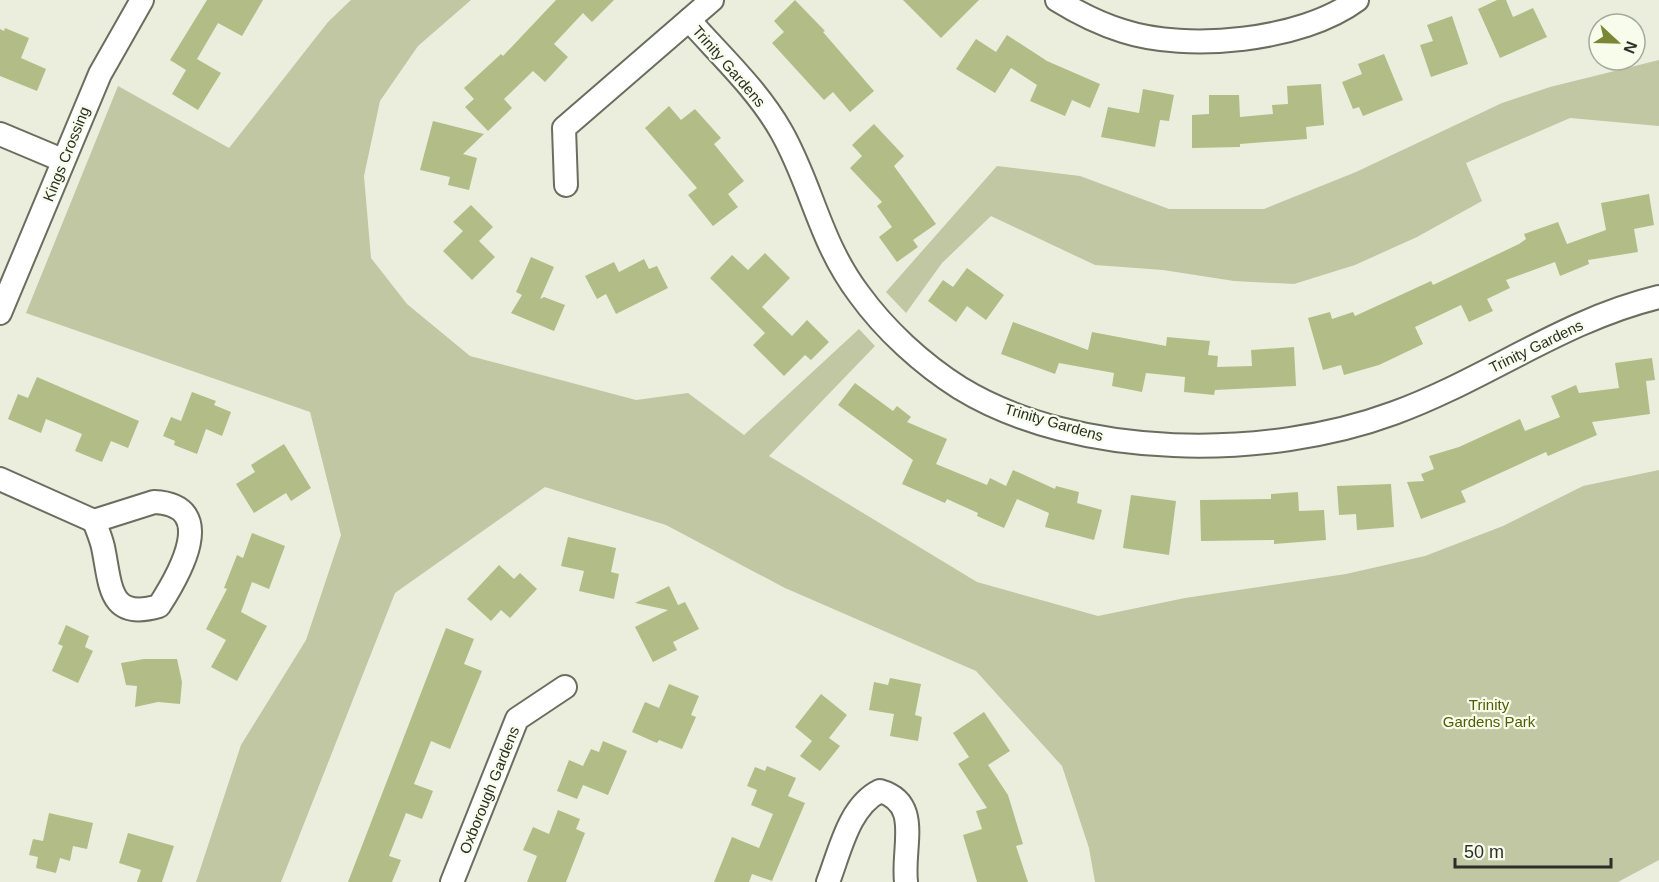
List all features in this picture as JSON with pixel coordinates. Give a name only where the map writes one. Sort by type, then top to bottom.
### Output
[{"type":"street","name":"Kings Crossing","points":[[0,313],[62,160],[100,74],[142,0]]},
{"type":"street","points":[[566,185],[564,129],[712,0]]},
{"type":"street","points":[[1057,0],[1077,12],[1124,32],[1171,40],[1221,40],[1276,32],[1334,14],[1357,0]]},
{"type":"street","name":"Trinity Gardens","points":[[689,20],[759,98],[781,131],[824,237],[859,294],[882,322],[929,365],[961,388],[996,406],[1039,421],[1095,436],[1154,444],[1216,447],[1276,441],[1334,430],[1393,414],[1449,390],[1566,329],[1633,304],[1659,297]]},
{"type":"street","points":[[0,134],[62,160]]},
{"type":"street","points":[[0,479],[94,520],[154,502],[178,506],[189,518],[191,533],[177,579],[159,606],[139,612],[120,605],[110,590],[103,544],[94,520]]},
{"type":"street","name":"Oxborough Gardens","points":[[452,882],[517,719],[566,687]]},
{"type":"street","points":[[828,882],[857,810],[866,798],[880,791],[895,796],[905,807],[907,822],[903,861],[906,882]]},
{"type":"green space","name":"Trinity Gardens Park","points":[[351,0],[471,0],[418,46],[380,101],[364,176],[371,258],[407,304],[470,356],[636,400],[688,393],[744,435],[859,329],[875,346],[769,456],[977,582],[1098,616],[1185,598],[1346,574],[1425,556],[1503,526],[1583,486],[1659,470],[1659,860],[1618,882],[1095,882],[1089,848],[1062,766],[976,671],[785,588],[666,525],[545,487],[395,593],[281,882],[196,882],[241,745],[306,640],[341,535],[310,412],[26,313],[118,86],[229,148],[328,22]]},
{"type":"green space","points":[[1659,60],[1659,126],[1570,118],[1466,163],[1482,201],[1417,237],[1355,265],[1294,284],[1234,281],[1163,270],[1095,265],[991,216],[942,263],[906,313],[886,292],[997,166],[1080,176],[1169,209],[1264,209],[1356,172],[1502,103],[1550,87],[1611,72],[1647,72],[1647,63]]},
{"type":"building","points":[[207,0],[263,0],[242,36],[218,23],[197,59],[221,73],[198,110],[172,94],[186,70],[170,60]]},
{"type":"building","points":[[556,0],[614,0],[592,22],[583,13],[554,44],[568,57],[545,82],[533,71],[504,99],[512,108],[488,131],[465,107],[474,99],[464,88],[501,54],[503,56]]},
{"type":"building","points":[[795,0],[825,31],[823,32],[874,91],[850,112],[833,92],[824,100],[772,43],[784,32],[774,21]]},
{"type":"building","points":[[903,0],[979,0],[941,38]]},
{"type":"building","points":[[1497,0],[1506,0],[1513,17],[1533,8],[1547,37],[1500,58],[1478,9]]},
{"type":"building","points":[[1452,16],[1468,64],[1431,77],[1420,45],[1433,41],[1427,25]]},
{"type":"building","points":[[5,28],[29,38],[21,58],[46,69],[37,91],[0,76],[0,29],[4,31]]},
{"type":"building","points":[[1007,35],[1047,61],[1100,84],[1090,108],[1072,100],[1065,116],[1030,101],[1037,85],[1011,68],[995,93],[956,69],[976,39],[996,52]]},
{"type":"building","points":[[1384,54],[1403,100],[1363,116],[1359,107],[1353,109],[1342,82],[1362,74],[1358,64]]},
{"type":"building","points":[[1321,84],[1324,125],[1306,127],[1307,139],[1240,144],[1240,147],[1192,148],[1192,115],[1209,114],[1209,95],[1239,95],[1240,117],[1273,114],[1272,105],[1288,104],[1287,86]]},
{"type":"building","points":[[1143,89],[1174,95],[1169,121],[1160,120],[1155,147],[1101,137],[1108,107],[1139,113]]},
{"type":"building","points":[[669,106],[681,120],[695,109],[721,138],[714,144],[744,181],[728,194],[738,207],[713,226],[688,195],[697,188],[645,128]]},
{"type":"building","points":[[433,121],[484,134],[463,154],[477,158],[469,190],[448,185],[450,177],[420,170]]},
{"type":"building","points":[[874,124],[904,156],[894,166],[936,224],[913,240],[918,247],[897,262],[879,237],[892,227],[877,206],[882,202],[850,168],[862,156],[852,145]]},
{"type":"building","points":[[1649,194],[1654,225],[1634,229],[1638,252],[1588,260],[1589,264],[1560,276],[1555,262],[1506,280],[1510,288],[1487,299],[1493,311],[1469,322],[1461,305],[1415,327],[1423,344],[1379,365],[1344,375],[1341,365],[1323,370],[1308,318],[1330,312],[1332,319],[1353,312],[1355,316],[1431,281],[1433,285],[1519,244],[1526,239],[1524,234],[1558,222],[1567,244],[1606,230],[1601,203]]},
{"type":"building","points":[[471,205],[493,227],[479,241],[495,257],[472,280],[443,251],[463,231],[453,222]]},
{"type":"building","points":[[765,253],[790,278],[762,307],[792,336],[807,320],[829,342],[811,360],[805,355],[784,376],[753,345],[765,333],[710,278],[732,255],[748,270]]},
{"type":"building","points":[[531,257],[554,267],[540,299],[544,297],[565,305],[554,331],[511,313],[522,295],[516,292]]},
{"type":"building","points":[[644,259],[649,269],[657,266],[668,288],[616,314],[606,294],[597,299],[585,276],[614,262],[619,272]]},
{"type":"building","points":[[967,268],[1004,295],[986,320],[967,306],[956,322],[928,301],[943,280],[953,287]]},
{"type":"building","points":[[1013,322],[1088,350],[1092,332],[1166,346],[1167,337],[1210,341],[1208,355],[1218,356],[1217,367],[1252,366],[1251,350],[1294,347],[1296,386],[1215,390],[1214,395],[1184,392],[1185,377],[1146,373],[1142,392],[1112,386],[1114,373],[1059,363],[1055,374],[1001,354]]},
{"type":"building","points":[[1652,358],[1655,380],[1646,381],[1650,414],[1592,422],[1597,435],[1548,456],[1546,452],[1461,491],[1466,502],[1421,519],[1407,482],[1424,481],[1421,474],[1434,469],[1429,456],[1459,447],[1520,419],[1525,431],[1560,417],[1551,396],[1576,385],[1579,393],[1619,388],[1615,363]]},
{"type":"building","points":[[37,377],[139,421],[128,448],[111,441],[102,462],[75,451],[82,434],[46,419],[41,433],[8,419],[18,394],[28,398]]},
{"type":"building","points":[[855,383],[893,411],[897,406],[911,417],[907,422],[947,439],[936,464],[987,485],[990,478],[1006,486],[1013,470],[1055,489],[1056,486],[1079,492],[1077,503],[1102,510],[1094,540],[1045,527],[1049,513],[1017,499],[1004,528],[947,499],[945,503],[902,484],[913,460],[838,405]]},
{"type":"building","points":[[192,392],[216,401],[214,405],[231,412],[222,436],[206,429],[197,454],[174,445],[175,441],[163,436],[171,417],[181,421]]},
{"type":"building","points":[[284,444],[311,488],[291,501],[286,493],[254,513],[236,484],[255,472],[251,465]]},
{"type":"building","points":[[1391,484],[1394,527],[1357,530],[1356,514],[1339,515],[1337,486]]},
{"type":"building","points":[[1298,492],[1299,511],[1324,510],[1326,540],[1274,544],[1274,540],[1201,541],[1200,500],[1271,499],[1271,494]]},
{"type":"building","points":[[1131,495],[1176,501],[1169,555],[1123,548]]},
{"type":"building","points":[[252,533],[285,546],[269,589],[252,582],[241,612],[267,626],[237,681],[211,667],[226,640],[206,629],[227,589],[224,588],[237,555],[243,558]]},
{"type":"building","points":[[568,537],[616,548],[611,572],[619,574],[614,599],[579,591],[584,571],[561,566]]},
{"type":"building","points":[[499,565],[514,579],[520,573],[537,589],[510,618],[501,610],[491,621],[467,599]]},
{"type":"building","points":[[669,586],[678,605],[685,602],[699,629],[673,642],[677,650],[653,662],[635,627],[668,610],[635,603]]},
{"type":"building","points":[[66,625],[89,636],[85,647],[93,651],[78,683],[52,671],[63,646],[58,644]]},
{"type":"building","points":[[446,628],[474,639],[464,664],[482,671],[450,749],[431,741],[414,784],[433,791],[422,819],[406,813],[389,856],[401,860],[392,882],[348,882]]},
{"type":"building","points":[[144,659],[177,659],[182,682],[180,704],[158,702],[135,707],[137,686],[126,685],[121,663]]},
{"type":"building","points":[[890,678],[921,684],[915,715],[922,717],[918,741],[890,736],[894,714],[869,710],[874,682],[888,685]]},
{"type":"building","points":[[669,684],[699,696],[691,715],[696,717],[682,749],[659,740],[657,743],[632,732],[645,702],[659,708]]},
{"type":"building","points":[[821,694],[847,715],[829,738],[840,746],[820,771],[800,756],[812,741],[795,727]]},
{"type":"building","points":[[984,712],[1010,751],[988,765],[1008,795],[1023,844],[1016,846],[1028,882],[977,882],[963,835],[982,829],[976,811],[987,808],[958,764],[969,757],[953,733]]},
{"type":"building","points":[[603,741],[627,751],[608,795],[583,785],[577,799],[557,791],[569,760],[583,766],[591,749],[599,752]]},
{"type":"building","points":[[767,766],[796,778],[788,796],[805,803],[772,881],[752,874],[749,882],[714,882],[732,837],[759,848],[773,814],[751,805],[757,790],[747,786],[755,767],[765,771]]},
{"type":"building","points":[[558,810],[580,819],[576,829],[585,833],[566,882],[527,882],[537,856],[523,850],[533,827],[549,834]]},
{"type":"building","points":[[49,813],[93,823],[87,849],[73,846],[70,861],[60,858],[56,873],[36,868],[38,857],[29,855],[33,839],[43,841]]},
{"type":"building","points":[[128,833],[174,846],[162,882],[137,882],[141,870],[119,863]]}]
